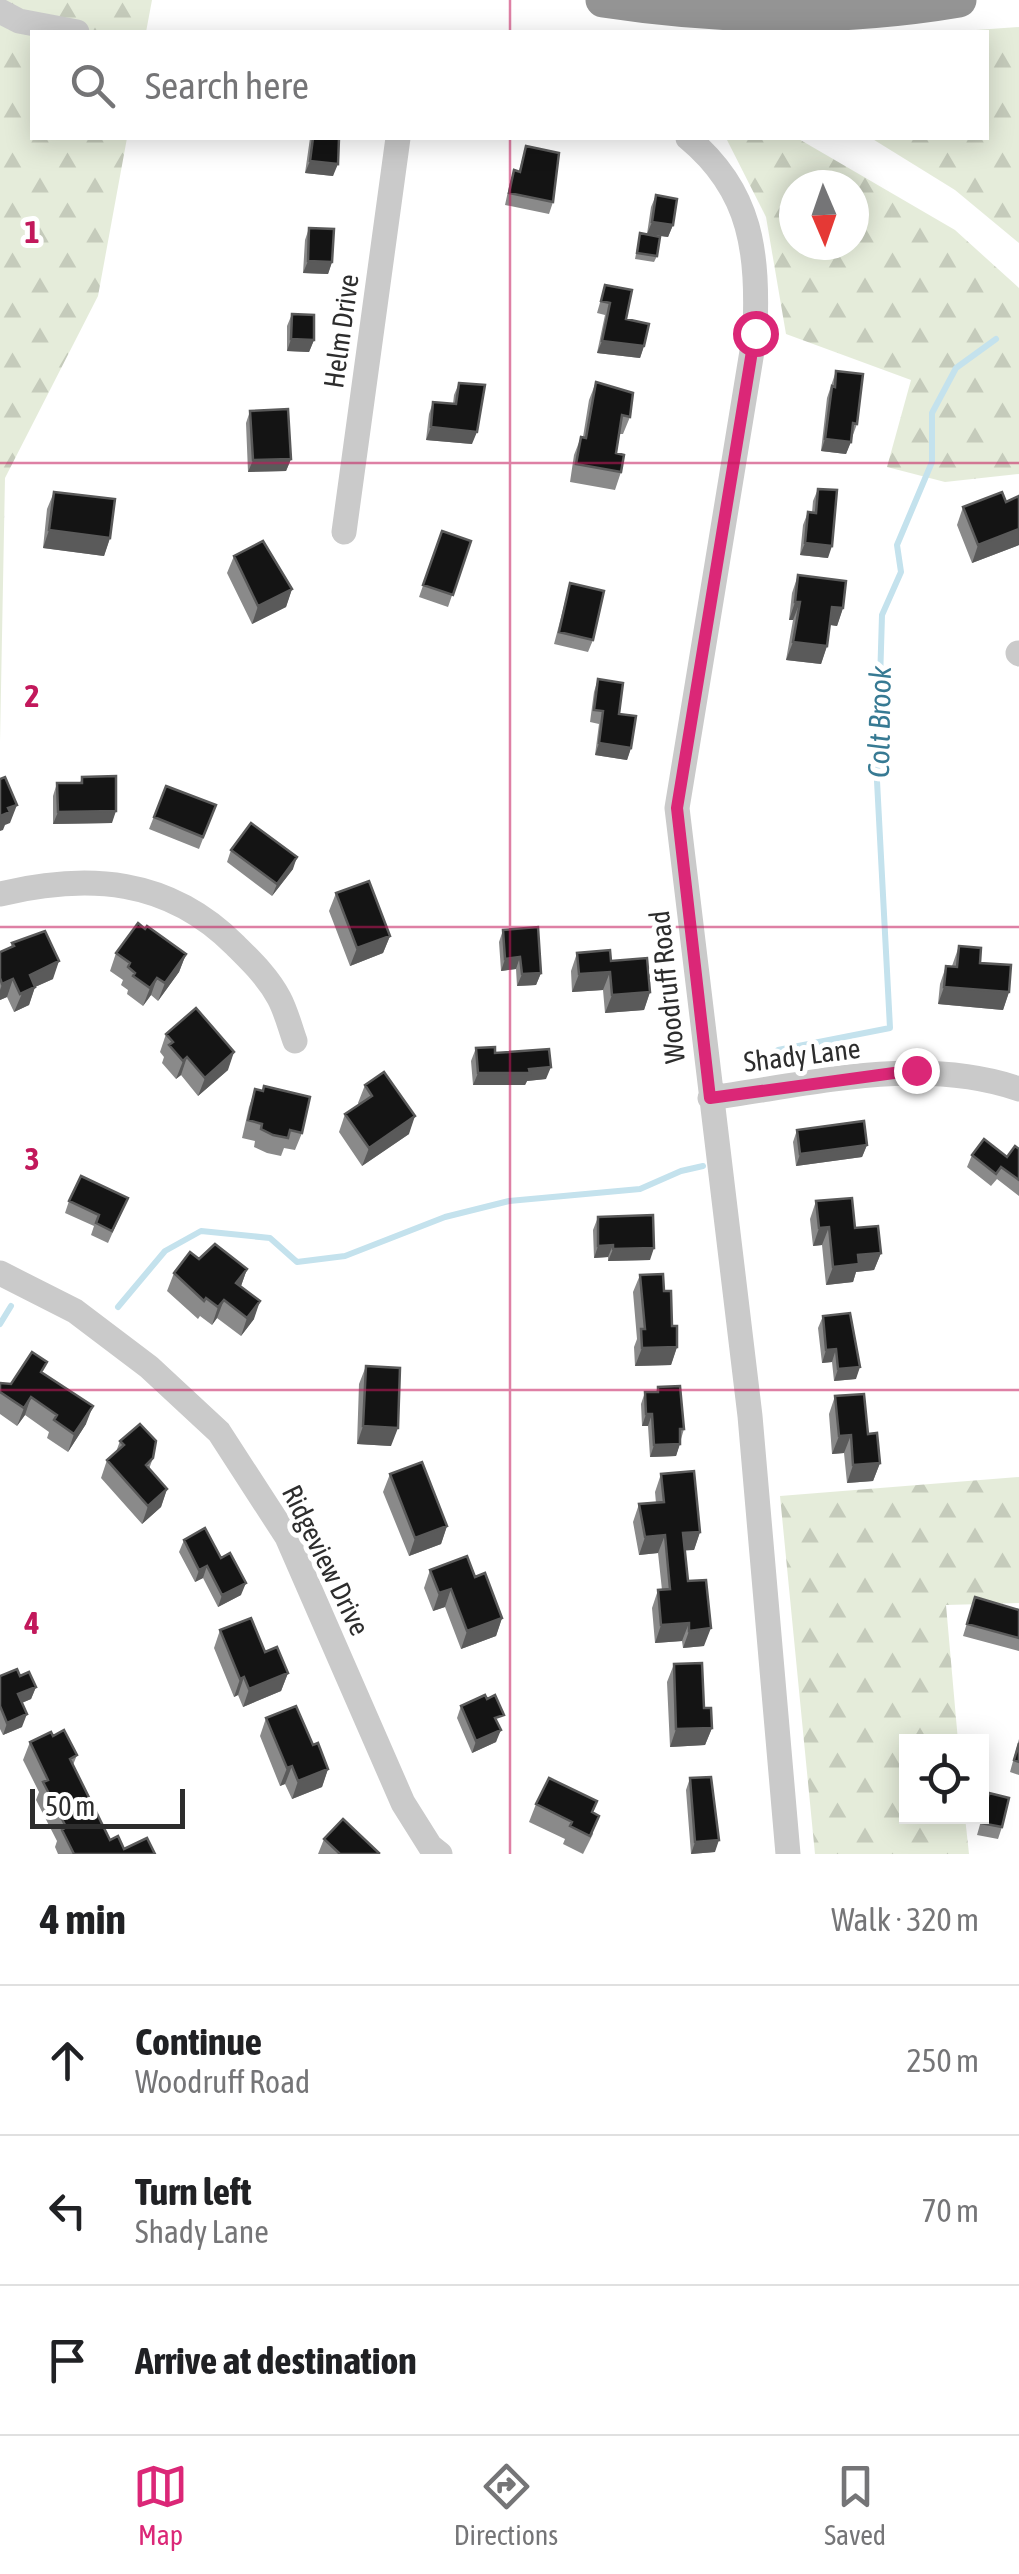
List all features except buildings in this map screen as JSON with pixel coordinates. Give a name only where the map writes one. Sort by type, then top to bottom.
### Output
[{"type":"highway","points":[[603,0],[666,9],[767,14],[865,12],[959,0]]},
{"type":"street","points":[[0,12],[67,30]]},
{"type":"street","name":"Helm Drive","points":[[344,532],[398,140]]},
{"type":"street","name":"Woodruff Road","points":[[691,140],[706,152],[732,186],[754,248],[757,278],[755,333],[677,808],[750,1416],[788,1854]]},
{"type":"street","points":[[0,894],[49,882],[106,883],[160,895],[210,920],[256,966],[279,998],[296,1041]]},
{"type":"street","name":"Shady Lane","points":[[710,1098],[916,1070],[984,1077],[1019,1089]]},
{"type":"street","name":"Ridgeview Drive","points":[[0,1273],[74,1310],[148,1367],[219,1432],[287,1537],[403,1803],[430,1846],[440,1854]]},
{"type":"green space","points":[[0,0],[152,0],[146,30],[30,30],[30,140],[127,140],[98,296],[5,478],[0,742]]},
{"type":"green space","points":[[1019,27],[1019,243],[955,190],[874,140],[989,140],[989,30],[976,30]]},
{"type":"green space","points":[[727,140],[800,140],[852,170],[779,170],[779,260],[869,260],[869,180],[955,230],[1019,288],[1019,474],[945,482],[887,467],[911,380],[786,334],[766,217]]},
{"type":"green space","points":[[1019,1477],[1019,1603],[946,1605],[957,1734],[899,1734],[899,1824],[966,1824],[969,1854],[815,1854],[780,1496]]},
{"type":"waterway","name":"Colt Brook","points":[[778,1050],[890,1028],[877,781],[882,615],[901,572],[897,545],[932,462],[932,413],[956,368],[996,339]]},
{"type":"waterway","name":"Colt Brook","points":[[118,1307],[165,1251],[201,1231],[270,1238],[297,1262],[345,1256],[445,1217],[509,1201],[640,1189],[703,1166]]},
{"type":"waterway","name":"Colt Brook","points":[[0,1324],[11,1306]]},
{"type":"route","points":[[755,333],[677,808],[710,1098],[916,1070]]}]
